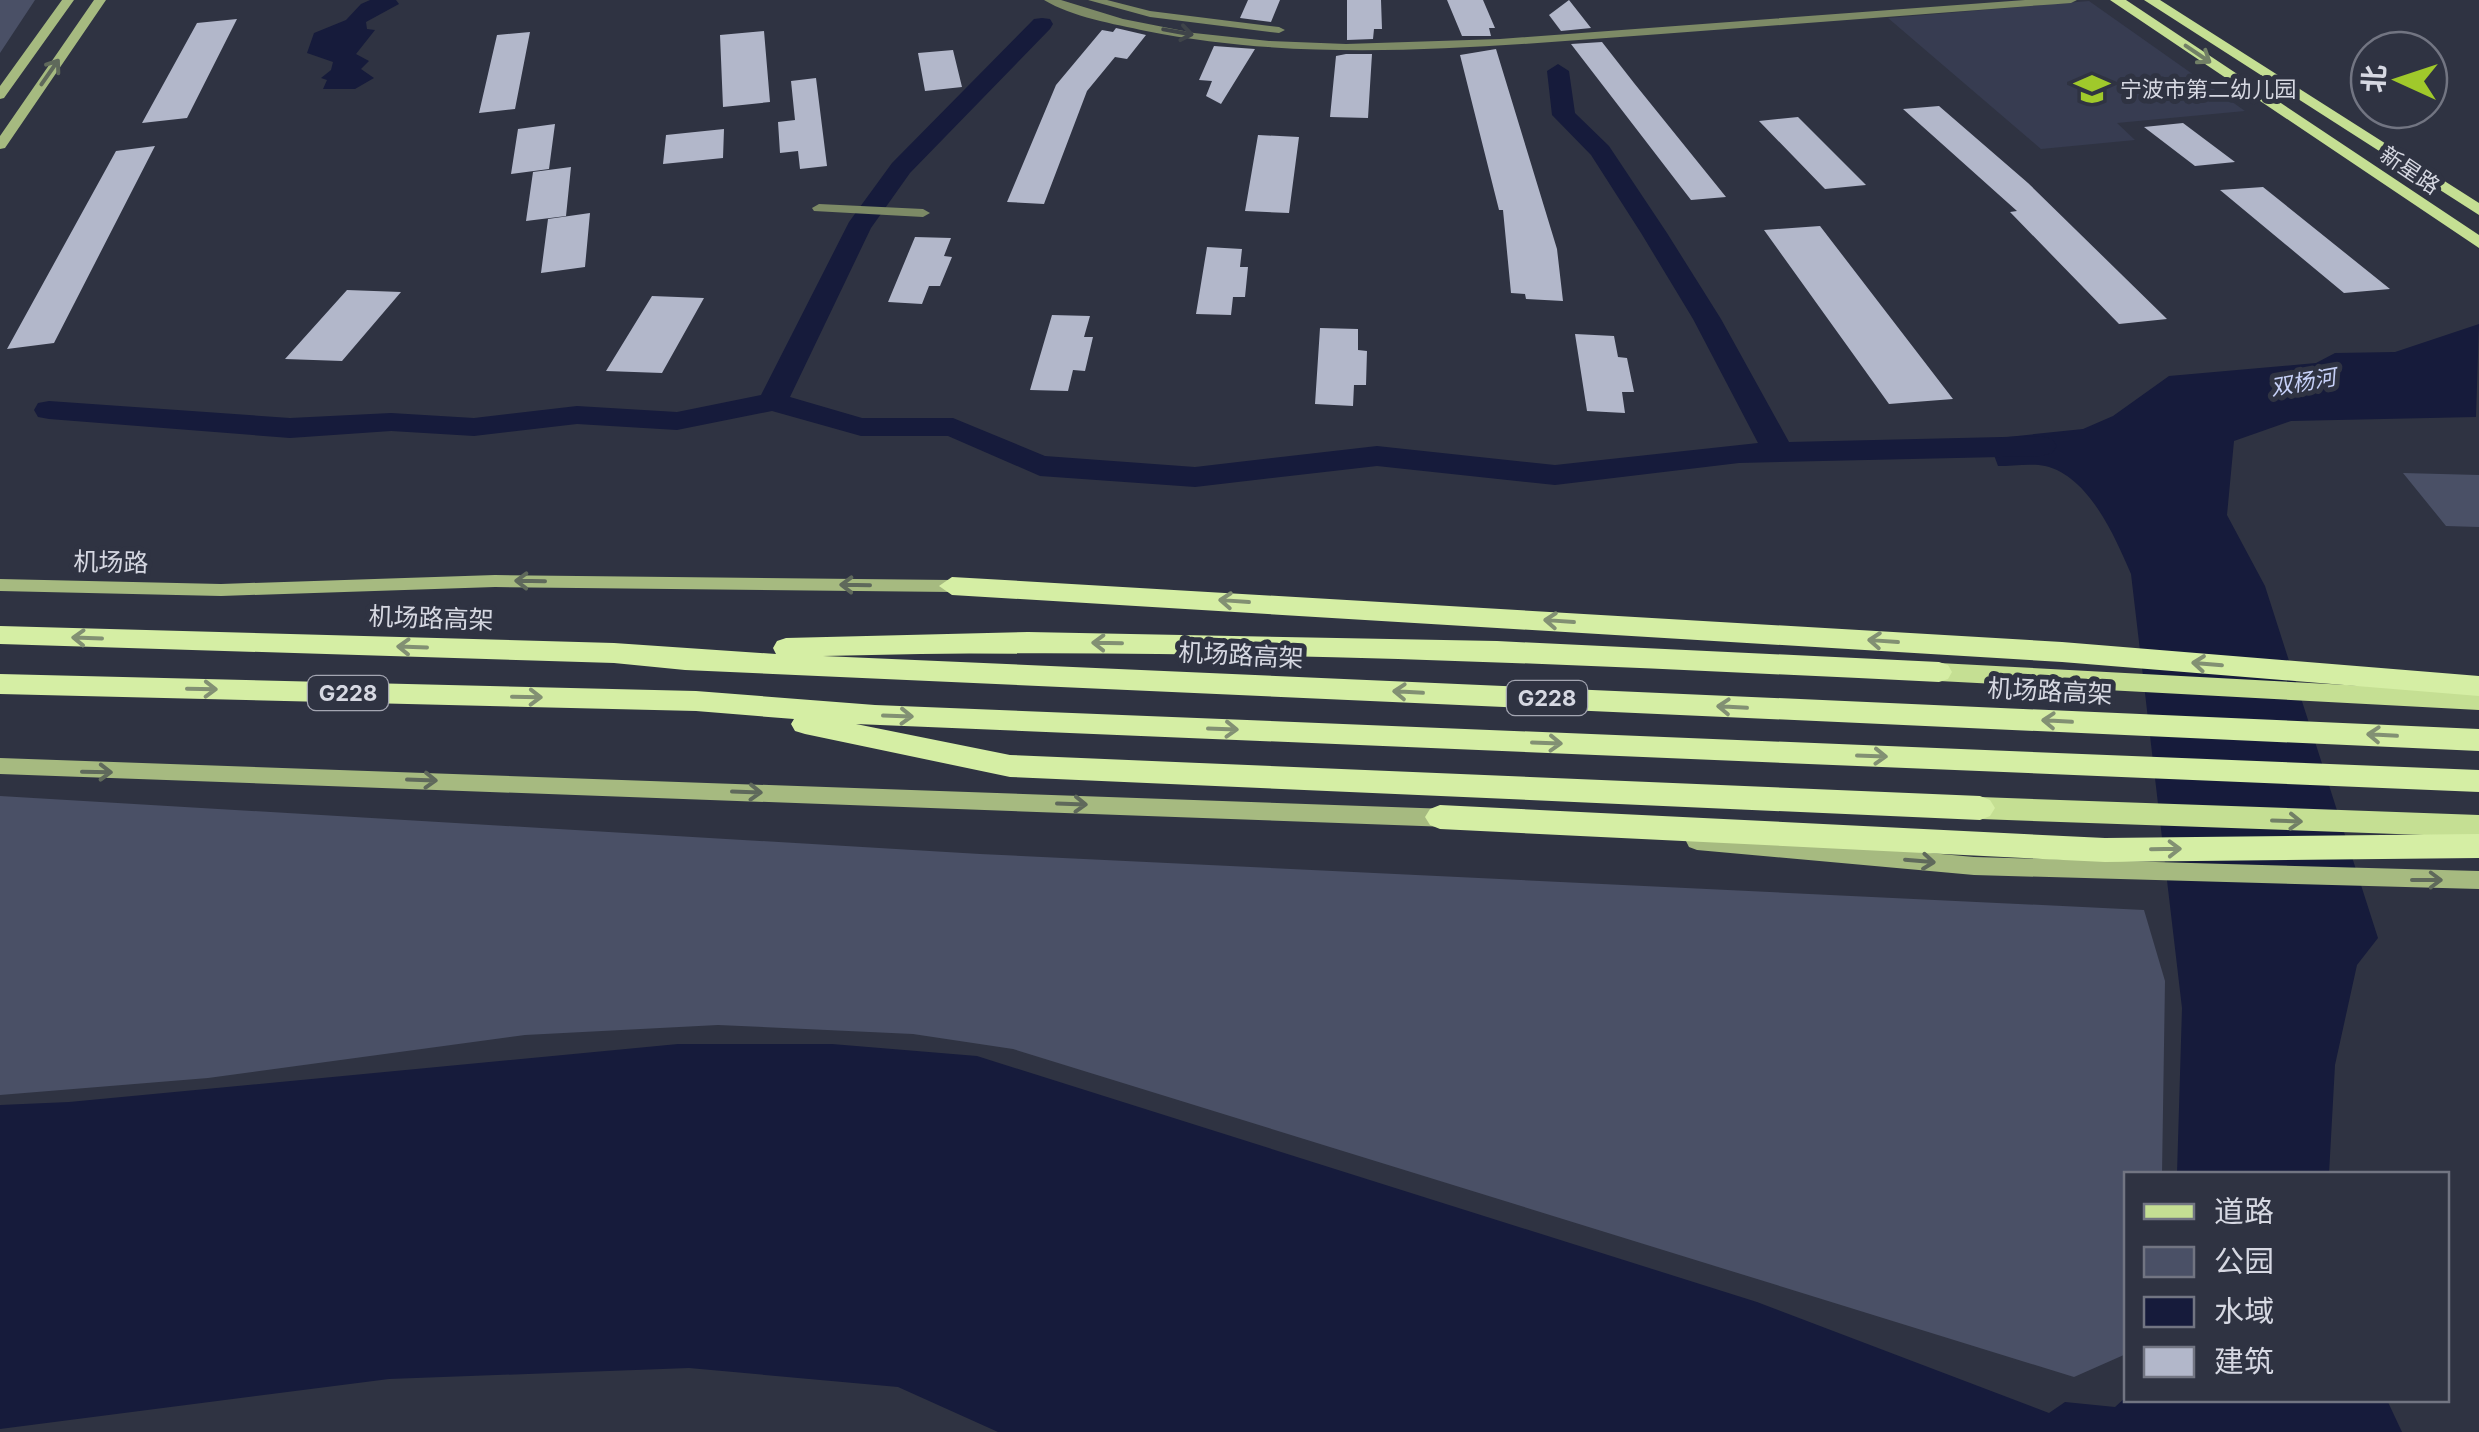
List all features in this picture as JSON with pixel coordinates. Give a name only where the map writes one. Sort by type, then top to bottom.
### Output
[{"type":"highway","points":[[952,586],[2062,652],[2479,688]]},
{"type":"highway","name":"机场路高架","points":[[0,635],[614,653],[684,660],[2479,740]]},
{"type":"highway","points":[[614,653],[1047,642],[1497,651],[1939,672]]},
{"type":"highway","name":"G228","points":[[0,684],[696,702],[875,715],[2479,781]]},
{"type":"highway","points":[[696,702],[1010,766],[1980,808]]},
{"type":"highway","points":[[1440,817],[2105,850],[2479,846]]},
{"type":"main road","points":[[0,95],[68,0]]},
{"type":"main road","points":[[0,144],[100,0]]},
{"type":"main road","name":"新星路","points":[[2117,0],[2479,243]]},
{"type":"main road","name":"新星路","points":[[2151,0],[2479,210]]},
{"type":"main road","name":"机场路","points":[[0,585],[221,590],[494,581],[952,586]]},
{"type":"main road","points":[[1939,672],[2479,700]]},
{"type":"main road","points":[[2304,690],[2479,688]]},
{"type":"main road","points":[[0,766],[1440,817],[1974,866],[2479,880]]},
{"type":"main road","points":[[1980,808],[2479,826]]},
{"type":"street","points":[[1050,0],[1098,18],[1214,38],[1324,47],[1483,44],[2071,0]]},
{"type":"street","points":[[1094,0],[1150,14],[1298,33],[1337,33]]},
{"type":"street","points":[[1357,33],[1457,34],[1884,0]]},
{"type":"street","points":[[819,208],[922,212]]},
{"type":"shaded area","name":"宁波市第二幼儿园","points":[[2089,1],[2245,111],[2117,123],[2135,140],[2041,149],[1888,18]]},
{"type":"green space","points":[[0,0],[35,0],[0,53]]},
{"type":"green space","points":[[2403,473],[2479,475],[2479,527],[2446,526]]},
{"type":"green space","points":[[0,796],[980,854],[2144,910],[2165,981],[2162,1172],[2124,1172],[2124,1355],[2074,1377],[1013,1049],[913,1034],[718,1025],[525,1035],[208,1078],[0,1095]]},
{"type":"water","points":[[370,0],[396,0],[399,4],[366,22],[367,29],[375,30],[356,54],[369,61],[361,69],[374,78],[355,89],[323,89],[327,80],[321,78],[331,70],[333,62],[307,53],[314,33],[346,20]]},
{"type":"water","name":"双杨河","points":[[2479,324],[2476,417],[2291,421],[2234,441],[2227,515],[2265,586],[2378,938],[2357,965],[2335,1065],[2329,1172],[2177,1172],[2182,1008],[2131,574],[2098,510],[2075,482],[2045,466],[1998,466],[1988,439],[2083,429],[2113,416],[2169,376],[2316,363],[2335,353],[2395,352]]},
{"type":"water","points":[[678,1044],[832,1044],[977,1056],[1757,1302],[2049,1413],[2065,1402],[2115,1407],[2124,1399],[2124,1402],[2388,1402],[2402,1432],[998,1432],[898,1387],[689,1368],[389,1379],[0,1429],[0,1105],[69,1102]]},
{"type":"building","points":[[1248,0],[1280,0],[1271,22],[1240,18]]},
{"type":"building","points":[[1347,0],[1381,0],[1382,29],[1374,29],[1373,39],[1347,40]]},
{"type":"building","points":[[1447,0],[1483,0],[1495,28],[1489,28],[1491,36],[1462,36]]},
{"type":"building","points":[[1569,0],[1591,28],[1561,31],[1549,15]]},
{"type":"building","points":[[237,19],[187,118],[142,123],[197,23]]},
{"type":"building","points":[[1116,28],[1146,35],[1127,59],[1115,57],[1087,91],[1044,204],[1007,202],[1056,85],[1102,30],[1113,32]]},
{"type":"building","points":[[764,31],[770,102],[723,107],[720,35]]},
{"type":"building","points":[[530,32],[515,109],[479,113],[497,35]]},
{"type":"building","points":[[1602,42],[1726,197],[1691,200],[1571,44]]},
{"type":"building","points":[[1214,46],[1255,49],[1221,104],[1206,96],[1212,81],[1199,80]]},
{"type":"building","points":[[1496,49],[1557,249],[1563,301],[1526,299],[1525,294],[1511,293],[1503,210],[1499,210],[1460,55]]},
{"type":"building","points":[[953,50],[962,87],[925,91],[918,53]]},
{"type":"building","points":[[1372,54],[1368,118],[1330,117],[1336,56]]},
{"type":"building","points":[[816,78],[827,166],[800,169],[798,151],[780,153],[778,122],[795,120],[791,81]]},
{"type":"building","points":[[1939,106],[2028,183],[2167,319],[2119,324],[2010,212],[2017,211],[1903,109]]},
{"type":"building","points":[[1798,117],[1866,185],[1825,189],[1759,121]]},
{"type":"building","points":[[2183,123],[2235,162],[2195,166],[2144,127]]},
{"type":"building","points":[[555,124],[549,169],[511,174],[518,129]]},
{"type":"building","points":[[724,129],[723,158],[663,164],[666,135]]},
{"type":"building","points":[[1258,135],[1299,137],[1289,213],[1245,211]]},
{"type":"building","points":[[155,146],[54,343],[7,349],[116,151]]},
{"type":"building","points":[[571,167],[566,216],[526,221],[533,172]]},
{"type":"building","points":[[2263,187],[2390,289],[2344,293],[2220,190]]},
{"type":"building","points":[[590,213],[585,267],[541,273],[548,219]]},
{"type":"building","points":[[1820,226],[1953,399],[1889,404],[1764,230]]},
{"type":"building","points":[[915,237],[951,238],[944,256],[952,257],[940,286],[929,286],[922,304],[888,302]]},
{"type":"building","points":[[1207,247],[1242,249],[1240,267],[1248,267],[1245,297],[1233,297],[1231,315],[1196,314]]},
{"type":"building","points":[[347,290],[401,292],[342,361],[285,359]]},
{"type":"building","points":[[652,296],[704,298],[662,373],[606,371]]},
{"type":"building","points":[[1052,315],[1090,316],[1084,337],[1093,337],[1085,371],[1073,370],[1068,391],[1030,390]]},
{"type":"building","points":[[1320,328],[1358,329],[1358,350],[1367,351],[1366,385],[1354,385],[1353,406],[1315,404]]},
{"type":"building","points":[[1575,334],[1614,336],[1618,357],[1627,358],[1634,392],[1622,392],[1625,413],[1587,411]]},
{"type":"waterway","points":[[773,402],[858,228],[901,168],[1042,24]]},
{"type":"waterway","points":[[1558,71],[1564,115],[1600,151],[1654,233],[1707,319],[1779,452]]},
{"type":"waterway","points":[[49,410],[290,428],[391,422],[474,427],[577,415],[677,421],[773,402]]},
{"type":"waterway","points":[[773,402],[861,427],[953,427],[1040,466],[1195,477],[1377,456],[1555,475],[1739,453],[2041,446]]},
{"type":"place","name":"宁波市第二幼儿园","points":[[2092,89]]}]
